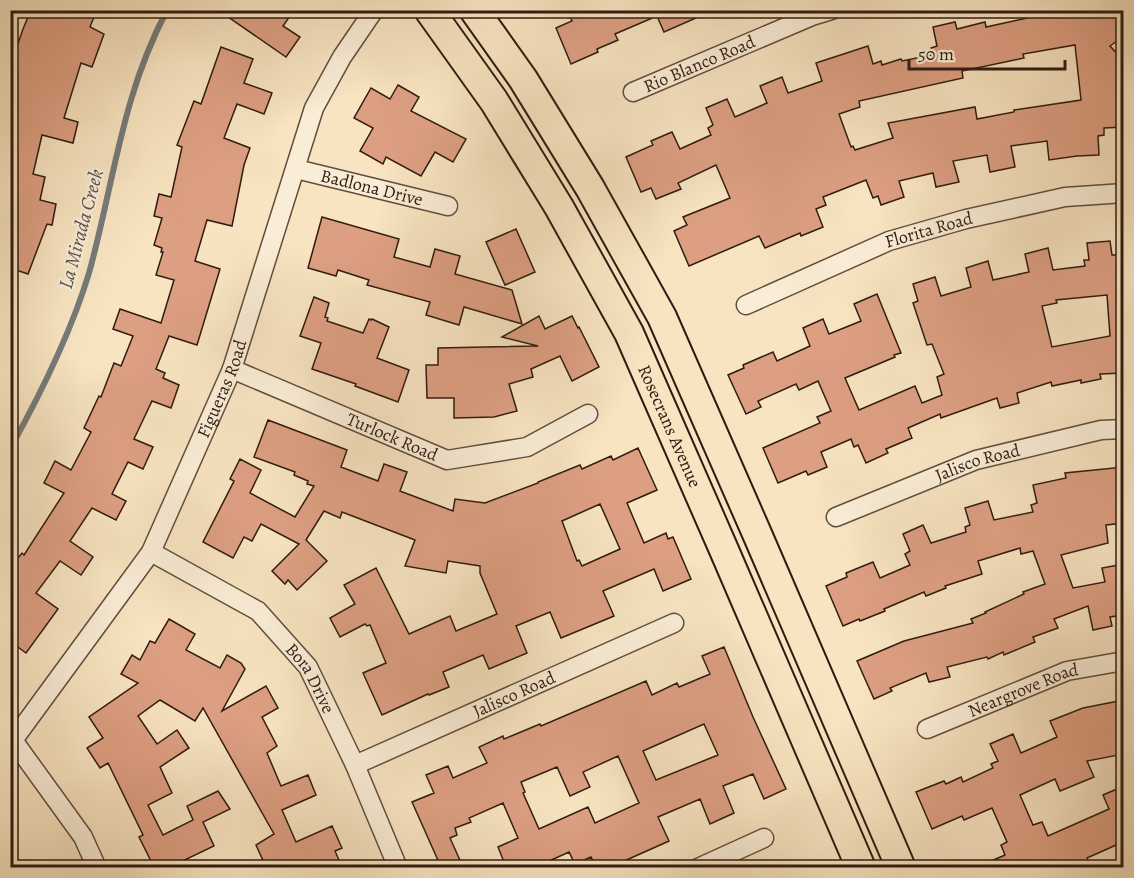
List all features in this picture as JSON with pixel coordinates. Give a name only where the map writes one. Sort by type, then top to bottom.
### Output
[{"type":"main road","name":"Rosecrans Avenue","points":[[429,10],[494,101],[560,207],[629,333],[861,867]]},
{"type":"main road","name":"Rosecrans Avenue","points":[[474,10],[523,79],[591,188],[662,317],[901,867]]},
{"type":"street","name":"Figueras Road","points":[[12,737],[151,552],[232,369],[314,108],[342,57],[374,10]]},
{"type":"street","name":"Rio Blanco Road","points":[[633,92],[812,16],[832,10]]},
{"type":"street","name":"Badlona Drive","points":[[296,169],[448,206]]},
{"type":"street","name":"Florita Road","points":[[746,305],[889,241],[966,219],[1065,197],[1124,193]]},
{"type":"street","name":"Turlock Road","points":[[232,369],[447,460],[527,447],[588,414]]},
{"type":"street","name":"Jalisco Road","points":[[836,517],[976,460],[1101,430],[1124,429]]},
{"type":"street","name":"Bora Drive","points":[[151,552],[258,610],[308,667],[355,765],[398,867]]},
{"type":"street","name":"Jalisco Road","points":[[355,765],[674,623]]},
{"type":"street","name":"Neargrove Road","points":[[927,729],[1067,671],[1124,661]]},
{"type":"street","points":[[12,737],[83,837],[97,867]]},
{"type":"street","points":[[698,867],[765,838]]},
{"type":"building","points":[[31,10],[79,10],[94,17],[90,27],[104,34],[92,67],[81,63],[64,118],[78,122],[73,143],[42,135],[33,174],[45,177],[40,200],[56,204],[52,225],[47,224],[28,274],[10,268],[10,172],[14,157],[10,156],[10,67]]},
{"type":"building","points":[[218,10],[294,10],[283,26],[300,37],[286,57]]},
{"type":"building","points":[[574,10],[714,10],[664,32],[657,16],[615,34],[618,40],[571,64],[556,28],[572,21],[570,17],[576,15]]},
{"type":"building","points":[[1055,10],[1124,10],[1124,36],[1110,46],[1124,61],[1124,127],[1104,128],[1104,135],[1098,136],[1099,155],[1049,160],[1047,141],[1011,146],[1015,167],[990,172],[987,155],[953,161],[959,182],[936,187],[933,173],[899,181],[904,197],[881,205],[878,196],[873,198],[866,180],[823,197],[826,205],[816,209],[823,227],[801,236],[800,233],[765,248],[759,236],[689,266],[674,231],[687,225],[683,217],[730,198],[716,165],[678,183],[681,189],[656,199],[651,188],[641,192],[626,157],[653,145],[651,141],[672,132],[680,149],[711,135],[708,128],[713,125],[706,108],[727,99],[735,117],[767,103],[760,86],[782,77],[788,93],[822,81],[816,63],[868,46],[873,64],[881,61],[882,65],[901,59],[902,61],[932,55],[931,48],[937,46],[933,27],[955,22],[957,29],[985,22],[986,27],[1027,18],[1026,15]],"holes":[[[1075,45],[1081,100],[1014,110],[1014,112],[977,119],[975,107],[888,123],[893,138],[855,150],[853,146],[851,147],[839,114],[860,107],[859,101],[963,78],[962,71],[1024,58],[1023,54]]]},
{"type":"building","points":[[221,47],[253,59],[244,83],[272,93],[264,114],[237,104],[224,138],[250,148],[244,165],[232,226],[207,220],[195,261],[220,269],[197,345],[169,336],[156,369],[165,373],[163,378],[179,385],[171,408],[152,401],[134,439],[153,447],[143,469],[128,462],[112,494],[126,501],[116,520],[92,508],[70,541],[93,557],[81,575],[60,561],[36,593],[58,609],[26,653],[10,641],[10,552],[18,558],[22,553],[24,555],[64,493],[44,483],[55,461],[71,470],[91,432],[84,428],[99,396],[101,397],[114,363],[121,366],[133,336],[113,329],[120,309],[161,323],[174,280],[156,275],[163,252],[161,252],[162,248],[154,245],[162,218],[154,216],[159,194],[171,197],[182,147],[177,145],[194,101],[201,104]]},
{"type":"building","points":[[398,85],[419,97],[411,111],[466,139],[453,162],[435,152],[421,176],[386,157],[383,164],[360,151],[373,128],[354,118],[371,88],[390,99]]},
{"type":"building","points":[[322,217],[399,239],[394,257],[430,267],[435,249],[460,256],[455,274],[512,290],[522,324],[464,307],[459,325],[426,315],[430,302],[367,285],[369,280],[338,270],[336,276],[308,268]]},
{"type":"building","points":[[516,229],[535,272],[505,285],[486,242]]},
{"type":"building","points":[[1110,241],[1112,255],[1124,255],[1124,373],[1100,374],[1101,379],[1081,383],[1081,380],[1052,386],[1051,382],[1017,393],[1019,403],[1000,408],[997,398],[941,418],[940,414],[908,428],[912,438],[886,449],[888,453],[866,463],[858,445],[854,447],[851,439],[821,452],[827,467],[808,475],[806,471],[778,483],[763,448],[820,423],[817,417],[831,411],[818,381],[799,390],[796,384],[758,401],[761,407],[746,414],[728,375],[744,368],[743,365],[773,352],[777,361],[810,346],[803,328],[823,319],[829,334],[861,321],[854,304],[877,294],[901,353],[845,378],[859,410],[915,386],[922,403],[942,395],[937,377],[944,374],[932,344],[927,345],[913,303],[918,301],[913,284],[935,277],[941,296],[971,287],[966,268],[988,261],[993,280],[1029,272],[1025,254],[1048,248],[1053,270],[1085,266],[1084,260],[1089,260],[1087,243]],"holes":[[[1107,295],[1110,336],[1052,347],[1042,306],[1057,303],[1056,300]]]},
{"type":"building","points":[[314,297],[329,303],[325,317],[328,318],[327,321],[363,333],[369,319],[389,327],[377,358],[409,370],[398,402],[312,369],[321,343],[300,336]]},
{"type":"building","points":[[539,316],[545,329],[572,316],[599,367],[572,381],[560,356],[531,369],[533,377],[509,384],[517,411],[494,417],[454,418],[454,398],[427,398],[426,365],[438,365],[438,348],[538,346],[502,337]]},
{"type":"building","points":[[268,420],[347,450],[341,467],[378,481],[384,464],[407,472],[400,491],[453,511],[455,499],[485,503],[580,465],[582,469],[611,456],[613,460],[638,448],[657,490],[627,503],[644,543],[666,533],[668,539],[673,537],[691,579],[663,591],[654,569],[603,591],[614,616],[561,638],[550,612],[516,626],[527,653],[489,669],[483,655],[443,672],[449,687],[382,715],[363,673],[386,663],[370,625],[365,624],[340,637],[330,618],[355,604],[344,585],[376,568],[409,634],[450,616],[456,631],[497,614],[480,573],[480,566],[448,561],[446,573],[405,566],[415,540],[342,512],[340,518],[324,511],[306,540],[327,561],[297,590],[288,580],[285,584],[272,571],[299,544],[261,524],[252,541],[244,537],[233,558],[203,542],[234,481],[230,479],[240,459],[261,470],[250,493],[295,517],[314,486],[294,475],[295,472],[254,457]],"holes":[[[600,504],[620,549],[582,566],[579,560],[577,561],[562,521]]]},
{"type":"building","points":[[1124,467],[1124,523],[1106,525],[1108,543],[1061,555],[1073,588],[1105,582],[1102,568],[1124,564],[1124,615],[1110,617],[1112,626],[1093,630],[1088,606],[1054,619],[1058,628],[1033,637],[1035,642],[1004,655],[1003,652],[988,659],[987,657],[947,667],[950,677],[929,682],[926,673],[890,688],[892,691],[874,699],[857,661],[904,641],[973,623],[971,619],[1024,594],[1023,592],[1045,584],[1033,551],[1021,554],[1020,548],[978,561],[982,574],[945,586],[946,588],[926,596],[924,592],[884,609],[885,611],[843,626],[826,586],[847,577],[846,573],[873,562],[880,578],[910,565],[905,554],[910,551],[903,534],[923,525],[931,543],[966,532],[965,527],[970,525],[965,508],[988,501],[994,520],[1033,512],[1031,505],[1037,503],[1033,485],[1066,478],[1065,473]]},
{"type":"building","points":[[169,619],[195,634],[186,650],[220,668],[227,655],[241,663],[245,669],[222,711],[266,686],[278,708],[262,717],[277,746],[267,753],[281,786],[308,775],[316,795],[282,810],[296,842],[332,826],[342,848],[335,851],[342,867],[266,867],[256,845],[274,834],[203,708],[195,721],[160,700],[138,716],[157,744],[177,730],[189,748],[160,767],[172,793],[148,805],[163,835],[193,820],[187,806],[218,791],[230,809],[203,822],[214,846],[170,867],[154,867],[139,837],[143,835],[108,763],[100,768],[87,748],[103,738],[89,717],[138,683],[121,674],[132,655],[140,660],[150,641],[155,643]]},
{"type":"building","points":[[724,647],[786,789],[764,799],[753,774],[723,786],[734,813],[710,824],[700,799],[658,817],[669,841],[622,862],[624,867],[596,867],[591,857],[575,864],[569,852],[536,867],[506,867],[498,847],[518,838],[503,803],[469,818],[471,822],[455,828],[457,835],[450,838],[463,867],[441,867],[412,802],[434,793],[426,775],[448,766],[453,778],[487,763],[479,747],[503,736],[504,739],[540,724],[541,726],[646,681],[652,695],[677,683],[679,687],[710,674],[702,656]],"holes":[[[704,724],[718,755],[656,780],[643,751]],[[618,756],[639,803],[595,823],[588,807],[539,829],[523,793],[525,792],[521,782],[557,767],[570,796],[590,787],[583,772]]]},
{"type":"building","points":[[1124,700],[1124,754],[1087,761],[1094,777],[1060,791],[1055,779],[1020,795],[1033,825],[1042,822],[1048,836],[1109,809],[1103,795],[1124,786],[1124,843],[1087,858],[1091,867],[977,867],[1005,855],[1001,845],[1007,842],[992,808],[964,820],[962,816],[932,829],[916,792],[944,781],[946,784],[961,777],[963,782],[993,768],[991,764],[998,761],[990,744],[1013,734],[1021,753],[1057,737],[1050,721],[1083,708]]},
{"type":"waterway","name":"La Mirada Creek","points":[[10,449],[54,363],[82,296],[95,252],[131,100],[147,54],[167,10]]}]
